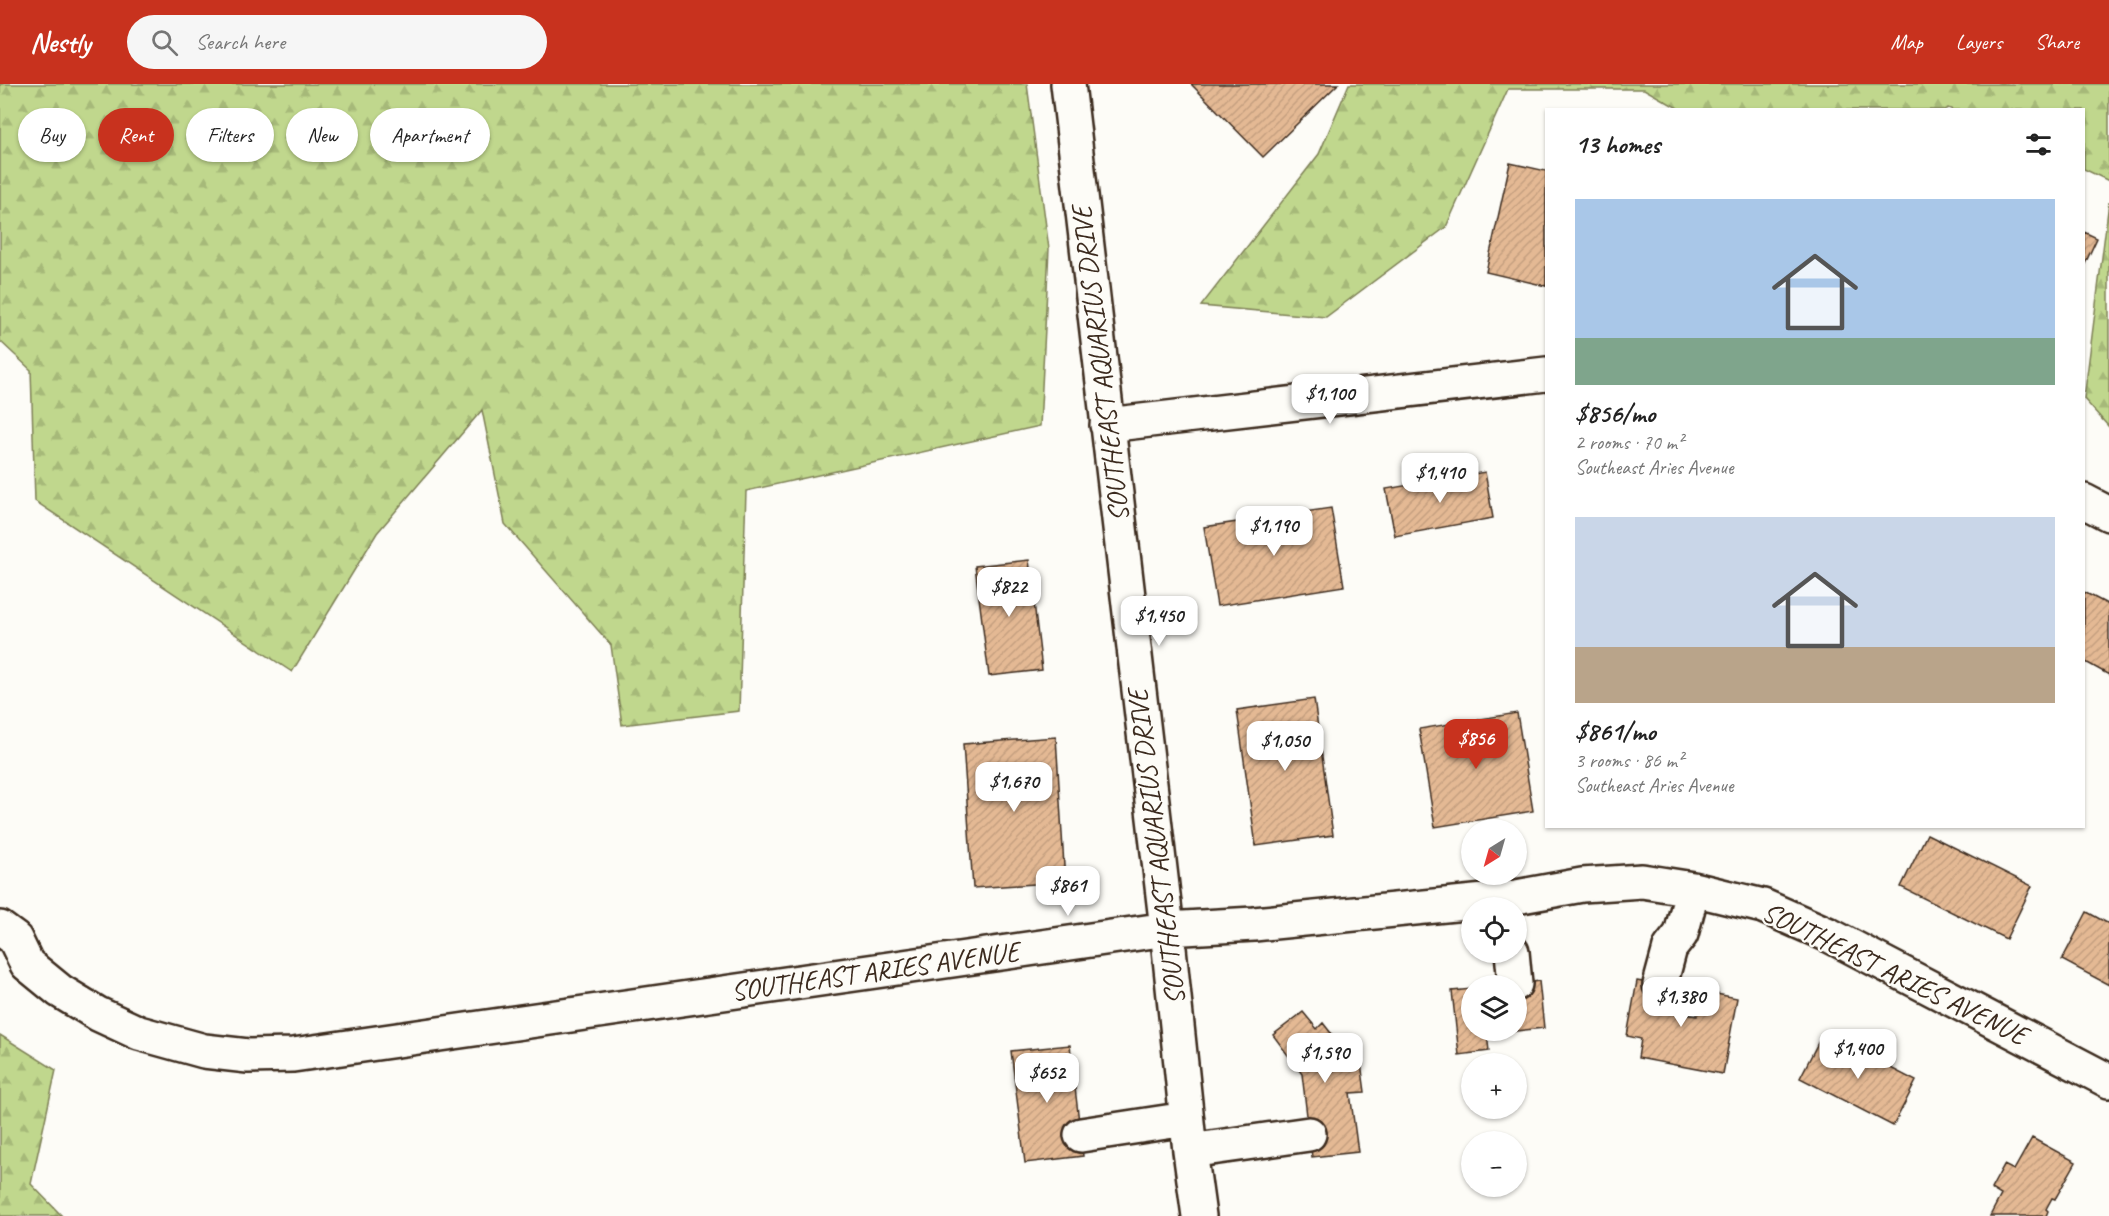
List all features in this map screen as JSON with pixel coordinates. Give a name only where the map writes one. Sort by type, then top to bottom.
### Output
[{"type":"street","name":"SOUTHEAST AQUARIUS DRIVE","points":[[1068,84],[1199,1216]]},
{"type":"street","points":[[1107,426],[1545,374]]},
{"type":"street","points":[[2085,502],[2109,514]]},
{"type":"street","name":"SOUTHEAST ARIES AVENUE","points":[[1527,898],[1582,885],[1641,881],[1693,889],[1763,906],[1829,935],[2109,1081]]},
{"type":"street","points":[[1660,985],[1670,948],[1681,934],[1693,889]]},
{"type":"street","name":"SOUTHEAST ARIES AVENUE","points":[[0,928],[15,939],[27,964],[60,991],[99,1014],[139,1033],[204,1051],[248,1056],[293,1055],[1167,929],[1461,907]]},
{"type":"street","points":[[1081,1135],[1310,1134]]},
{"type":"green space","points":[[0,84],[1027,84],[1049,249],[1040,426],[746,491],[739,711],[622,725],[611,645],[505,524],[482,410],[377,533],[292,672],[35,501],[31,370],[0,341]]},
{"type":"green space","points":[[1349,84],[2109,84],[2109,181],[2085,169],[2085,108],[1677,108],[1644,89],[1508,89],[1446,227],[1326,317],[1201,306],[1319,154]]},
{"type":"green space","points":[[2109,202],[2109,427],[2085,400]]},
{"type":"green space","points":[[0,1035],[56,1070],[31,1184],[62,1216],[0,1216]]},
{"type":"building","points":[[1191,84],[1338,84],[1263,157]]},
{"type":"building","points":[[1510,163],[1545,171],[1545,286],[1486,272]]},
{"type":"building","points":[[2085,232],[2097,238],[2085,264]]},
{"type":"building","points":[[1485,472],[1493,518],[1395,536],[1386,489]]},
{"type":"building","points":[[1331,508],[1344,586],[1217,606],[1204,527]]},
{"type":"building","points":[[1029,560],[1042,670],[989,676],[975,566]]},
{"type":"building","points":[[2085,593],[2109,605],[2109,675],[2085,662]]},
{"type":"building","points":[[1314,699],[1333,835],[1256,846],[1237,710]]},
{"type":"building","points":[[1517,713],[1533,811],[1484,819],[1461,819],[1461,823],[1435,827],[1419,729]]},
{"type":"building","points":[[1056,737],[1065,882],[973,888],[963,744]]},
{"type":"building","points":[[1927,834],[2032,886],[2006,939],[1901,887]]},
{"type":"building","points":[[2087,912],[2109,924],[2109,985],[2062,960]]},
{"type":"building","points":[[1539,981],[1544,1028],[1527,1030],[1527,983]]},
{"type":"building","points":[[1637,981],[1688,990],[1684,1014],[1697,1016],[1700,1003],[1710,1005],[1711,993],[1737,998],[1723,1074],[1638,1058],[1641,1039],[1627,1036]]},
{"type":"building","points":[[1461,990],[1461,1041],[1488,1041],[1489,1051],[1459,1055],[1452,991]]},
{"type":"building","points":[[1303,1012],[1317,1029],[1323,1023],[1345,1051],[1359,1048],[1365,1092],[1350,1093],[1358,1152],[1312,1157],[1302,1074],[1273,1035]]},
{"type":"building","points":[[1823,1033],[1916,1081],[1893,1126],[1800,1078]]},
{"type":"building","points":[[1070,1045],[1083,1156],[1025,1163],[1011,1051]]},
{"type":"building","points":[[2032,1138],[2076,1162],[2055,1199],[2052,1198],[2046,1209],[2048,1211],[2046,1216],[1990,1216],[2001,1195],[1991,1189],[2004,1165],[2014,1170]]}]
